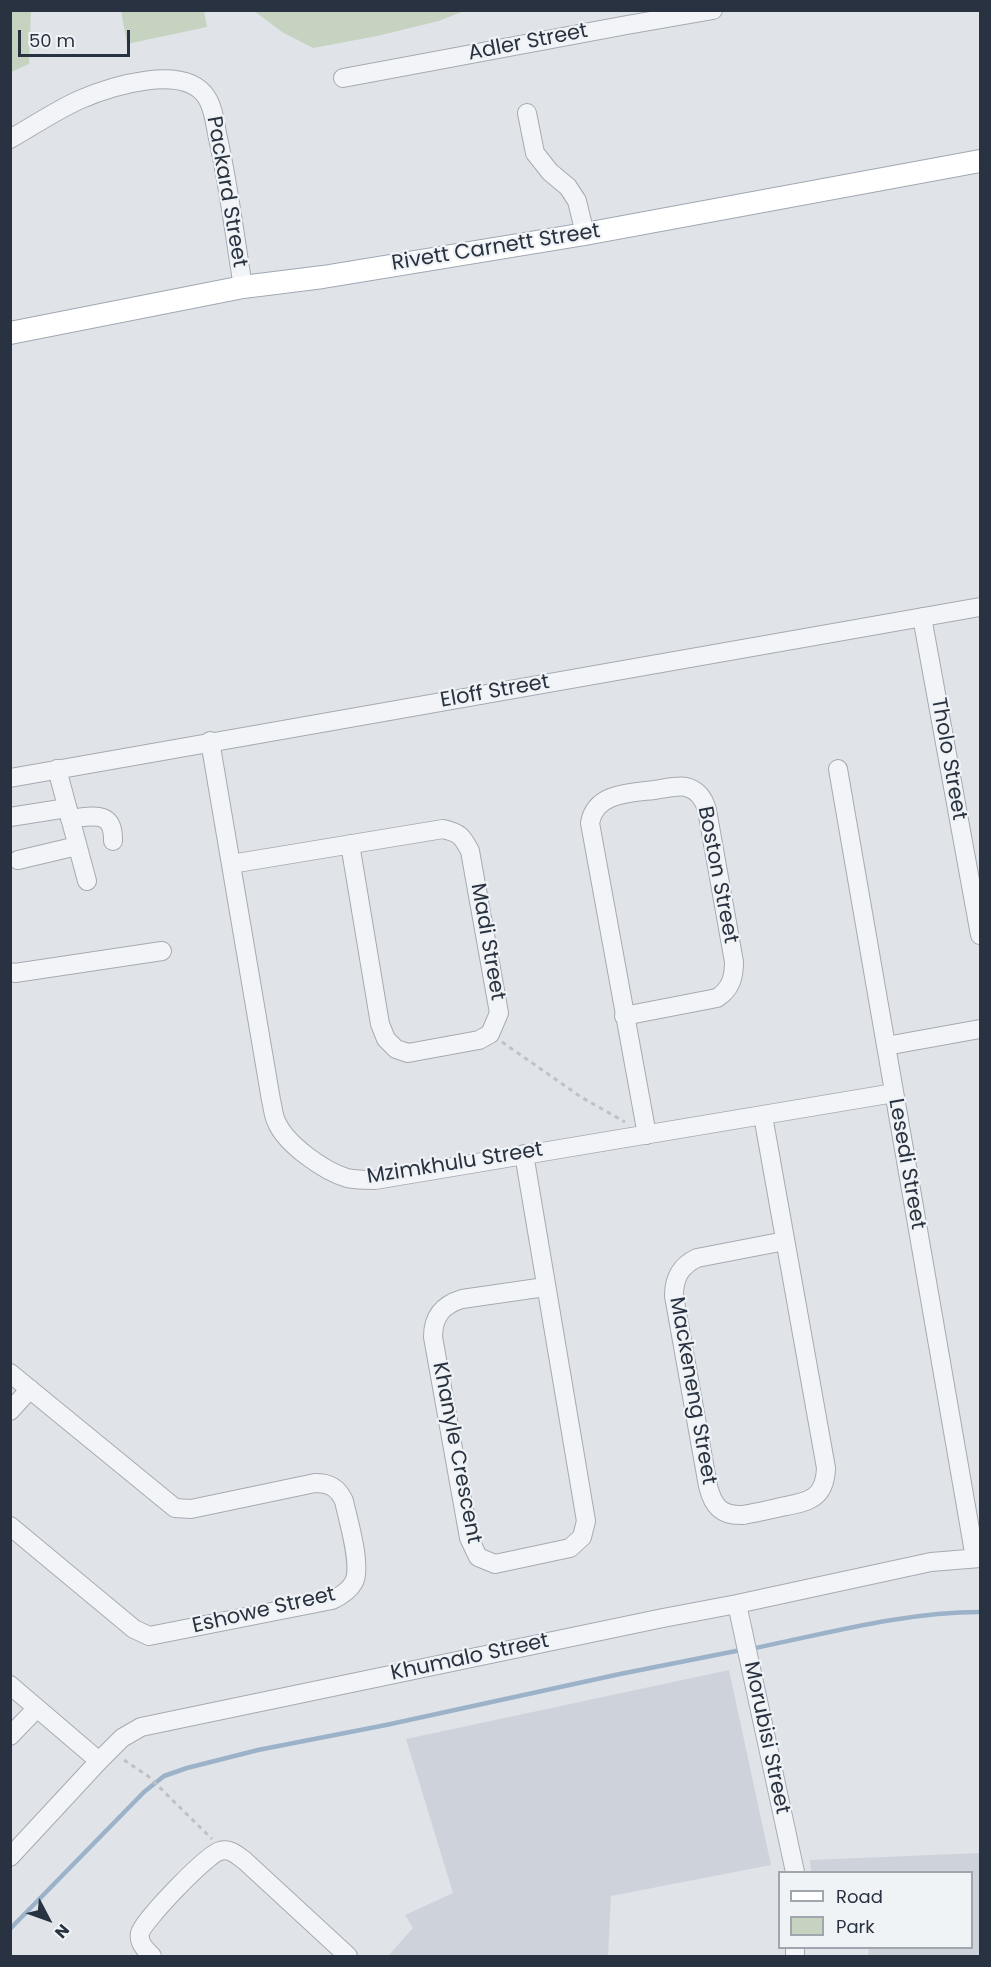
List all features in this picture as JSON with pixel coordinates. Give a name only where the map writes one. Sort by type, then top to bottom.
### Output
[{"type":"main road","name":"Rivett Carnett Street","points":[[10,333],[243,287],[323,277],[585,234],[981,161]]},
{"type":"street","name":"Adler Street","points":[[343,78],[625,18],[713,10]]},
{"type":"street","name":"Packard Street","points":[[10,138],[79,100],[122,86],[158,78],[173,78],[197,88],[207,97],[212,108],[222,155],[243,287]]},
{"type":"street","points":[[527,113],[535,153],[550,172],[568,187],[577,201],[585,234]]},
{"type":"street","name":"Eloff Street","points":[[10,778],[981,607]]},
{"type":"street","name":"Tholo Street","points":[[922,617],[979,912],[981,935]]},
{"type":"street","name":"Mzimkhulu Street","points":[[210,741],[271,1100],[277,1123],[290,1141],[330,1170],[347,1178],[375,1180],[894,1093]]},
{"type":"street","points":[[57,769],[87,881]]},
{"type":"street","name":"Lesedi Street","points":[[838,769],[978,1558]]},
{"type":"street","name":"Boston Street","points":[[624,1016],[717,998],[729,986],[733,978],[734,962],[707,810],[700,795],[686,787],[612,797],[594,809],[591,816],[590,831],[624,1016],[647,1135]]},
{"type":"street","points":[[10,817],[69,814],[102,817],[109,822],[114,831],[114,841]]},
{"type":"street","name":"Madi Street","points":[[231,864],[443,829],[462,837],[470,850],[499,1013],[490,1034]]},
{"type":"street","points":[[350,844],[380,1024],[386,1039],[396,1049],[408,1053],[479,1040],[490,1034]]},
{"type":"street","points":[[18,860],[77,846]]},
{"type":"street","points":[[10,972],[162,951]]},
{"type":"street","points":[[886,1046],[981,1029]]},
{"type":"street","name":"Mackeneng Street","points":[[763,1116],[826,1468],[826,1479],[819,1493],[805,1502],[733,1515],[723,1513],[716,1507],[708,1486],[674,1296],[674,1284],[680,1271],[697,1258],[785,1241]]},
{"type":"street","name":"Khanyle Crescent","points":[[524,1154],[585,1511],[585,1528],[582,1537],[570,1548],[495,1564],[478,1557],[469,1539],[433,1328],[435,1318],[450,1303],[462,1299],[545,1287]]},
{"type":"street","name":"Eshowe Street","points":[[10,1373],[170,1505],[180,1510],[315,1483],[333,1486],[340,1492],[344,1501],[356,1574],[349,1589],[332,1600],[149,1636],[134,1629],[10,1526]]},
{"type":"street","points":[[10,1411],[30,1389]]},
{"type":"street","name":"Khumalo Street","points":[[10,1857],[122,1738],[141,1727],[931,1562],[978,1558]]},
{"type":"street","name":"Morubisi Street","points":[[737,1604],[795,1871]]},
{"type":"street","points":[[10,1685],[37,1708],[105,1755]]},
{"type":"street","points":[[10,1736],[37,1708]]},
{"type":"street","points":[[152,1956],[144,1947],[140,1934],[148,1919],[206,1859],[217,1852],[228,1850],[244,1861],[348,1956]]},
{"type":"path","points":[[490,1034],[581,1097],[647,1135]]},
{"type":"path","points":[[105,1755],[151,1779],[211,1837],[217,1852]]},
{"type":"shaded area","points":[[729,1670],[771,1865],[611,1896],[608,1956],[388,1956],[413,1928],[405,1915],[453,1893],[406,1739]]},
{"type":"shaded area","points":[[980,1853],[980,1956],[868,1956],[869,1949],[973,1949],[973,1871],[811,1871],[810,1860]]},
{"type":"green space","points":[[11,10],[31,11],[29,64],[11,72]]},
{"type":"green space","points":[[121,11],[204,11],[207,27],[127,44]]},
{"type":"green space","points":[[254,11],[464,11],[439,21],[313,48],[282,32]]},
{"type":"waterway","points":[[750,1649],[893,1620],[980,1612]]},
{"type":"waterway","points":[[10,1929],[144,1792],[164,1776],[258,1750],[741,1650]]}]
